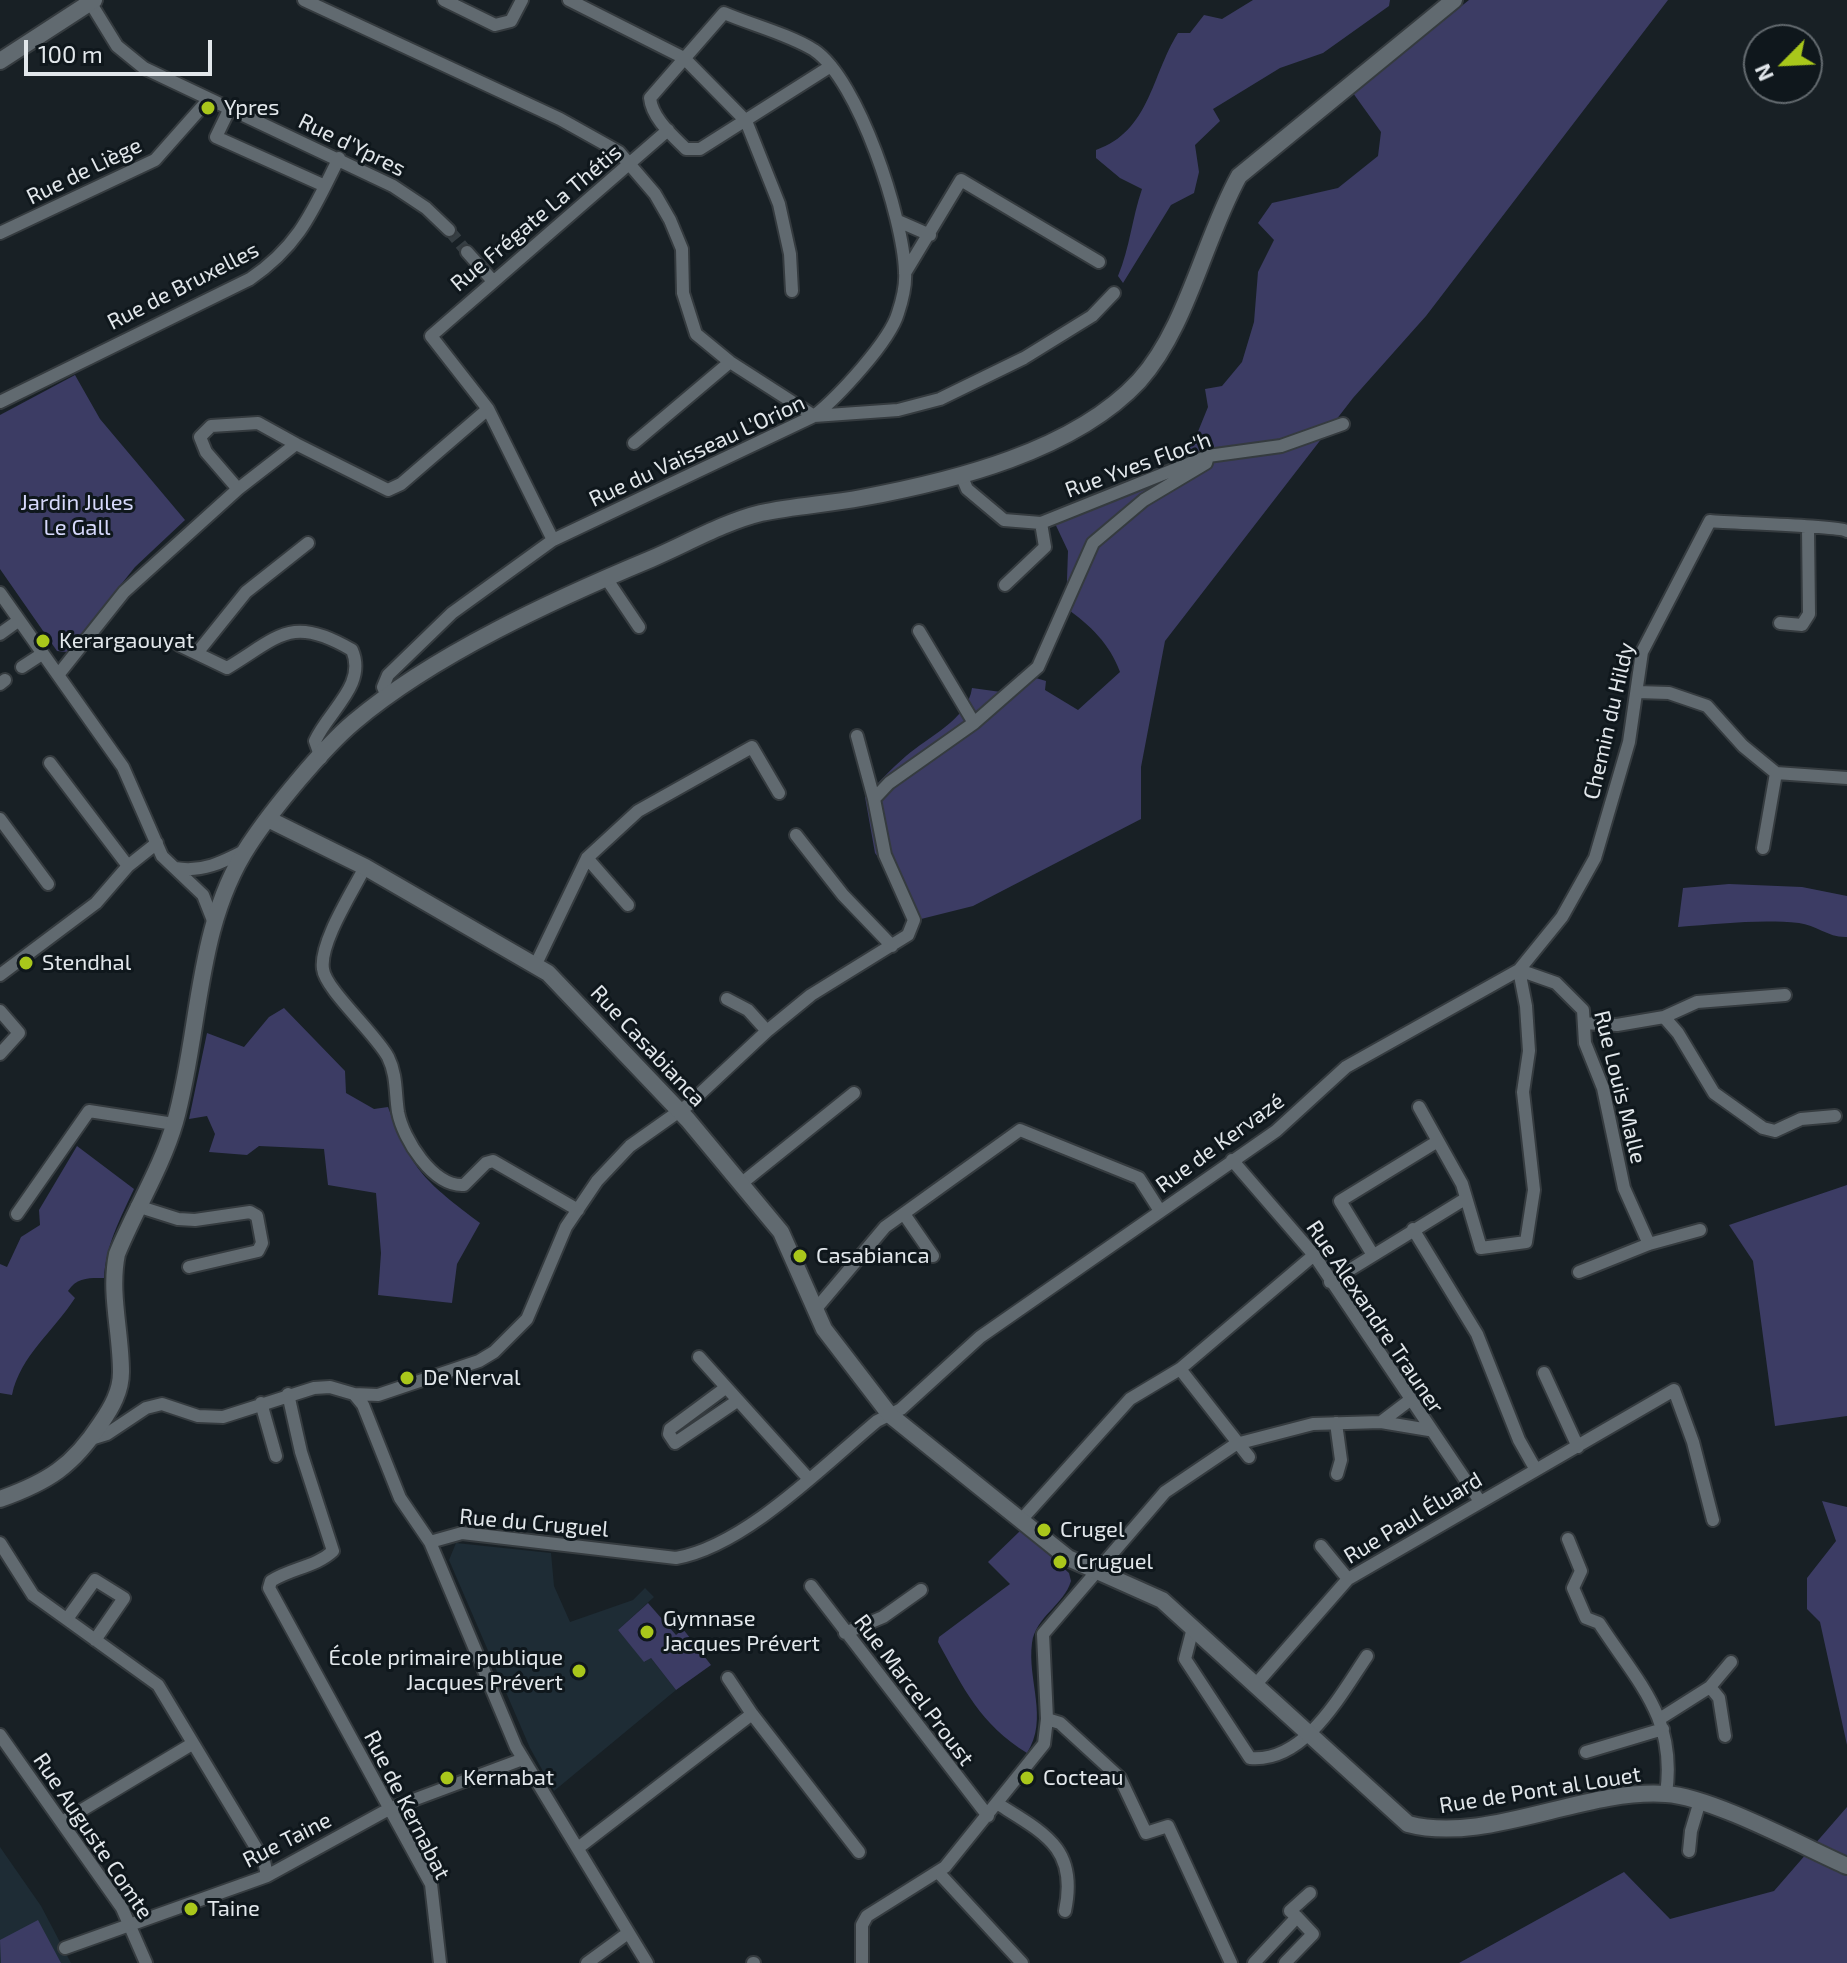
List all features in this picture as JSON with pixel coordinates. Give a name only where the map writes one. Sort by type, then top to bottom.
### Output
[{"type":"street","points":[[304,0],[610,144],[655,194],[682,249],[685,303],[696,334],[730,362],[814,416],[832,401],[872,354],[898,316],[905,273],[898,221],[872,141],[831,66],[813,50],[724,13],[650,98],[651,107],[686,149],[700,149],[831,66]]},
{"type":"street","points":[[444,0],[495,25],[511,21],[522,0]]},
{"type":"street","points":[[569,0],[684,58],[746,121],[779,204],[790,254],[792,291]]},
{"type":"street","points":[[0,1499],[53,1476],[94,1438],[114,1404],[121,1376],[113,1273],[137,1206],[174,1124],[184,1084],[203,965],[214,923],[246,850],[268,819],[350,725],[387,696],[477,642],[606,578],[757,514],[862,498],[962,477],[1040,446],[1103,413],[1140,379],[1174,327],[1217,216],[1239,176],[1454,0]]},
{"type":"street","points":[[0,61],[92,1]]},
{"type":"street","name":"Rue d'Ypres","points":[[92,1],[117,46],[135,61],[393,186],[426,208],[449,230]]},
{"type":"street","name":"Rue de Liège","points":[[0,233],[155,160],[209,99]]},
{"type":"street","points":[[230,108],[216,137],[325,186]]},
{"type":"street","name":"Rue Frégate La Thétis","points":[[488,409],[431,336],[668,130]]},
{"type":"street","name":"Rue de Bruxelles","points":[[0,402],[250,279],[279,259],[304,229],[339,158]]},
{"type":"street","points":[[905,273],[961,180],[1099,262]]},
{"type":"street","points":[[898,221],[930,235]]},
{"type":"street","points":[[467,252],[492,280]]},
{"type":"street","name":"Rue du Vaisseau L'Orion","points":[[387,696],[383,687],[388,675],[452,613],[553,540],[814,416],[898,410],[940,399],[1024,358],[1092,316],[1114,293]]},
{"type":"street","points":[[634,443],[730,362]]},
{"type":"street","points":[[238,489],[206,452],[200,437],[211,426],[258,423],[388,490],[401,484],[488,409],[553,540]]},
{"type":"street","name":"Rue Yves Floc'h","points":[[962,477],[967,489],[1004,520],[1041,523],[1208,456],[1281,446],[1343,424]]},
{"type":"street","points":[[58,675],[124,592],[238,489],[296,444]]},
{"type":"street","points":[[874,799],[889,783],[974,723],[1038,667],[1093,543],[1144,500],[1206,463],[1208,456]]},
{"type":"street","name":"Chemin du Hildy","points":[[1519,970],[1562,917],[1595,858],[1629,742],[1642,652],[1710,521],[1808,528],[1840,526],[1847,531]]},
{"type":"street","points":[[1005,585],[1045,547],[1041,523]]},
{"type":"street","points":[[1780,623],[1802,625],[1809,614],[1808,528]]},
{"type":"street","points":[[197,653],[246,592],[308,543]]},
{"type":"street","points":[[606,578],[639,627]]},
{"type":"street","points":[[0,593],[123,767],[157,843],[172,867],[203,895],[214,923]]},
{"type":"street","points":[[0,634],[18,621]]},
{"type":"street","points":[[179,645],[227,668],[269,638],[300,630],[327,635],[352,650],[358,673],[324,722],[315,741],[321,758]]},
{"type":"street","points":[[919,631],[974,723]]},
{"type":"street","points":[[22,667],[42,654]]},
{"type":"street","points":[[1637,692],[1669,693],[1707,706],[1743,746],[1776,773],[1847,778]]},
{"type":"street","points":[[94,1438],[107,1434],[146,1408],[162,1404],[209,1418],[288,1394],[330,1387],[354,1394],[378,1395],[479,1361],[508,1340],[527,1319],[539,1297],[549,1261],[578,1210],[597,1181],[630,1146],[688,1105],[767,1031],[811,995],[908,935],[914,920],[885,855],[857,736]]},
{"type":"street","points":[[536,964],[587,858],[638,811],[752,747],[779,793]]},
{"type":"street","points":[[50,763],[128,866]]},
{"type":"street","points":[[1763,848],[1776,773]]},
{"type":"street","points":[[0,819],[48,884]]},
{"type":"street","name":"Rue Casabianca","points":[[268,819],[365,867],[536,964],[603,1028],[742,1183],[781,1232],[815,1310],[837,1347],[890,1415]]},
{"type":"street","points":[[796,835],[843,895],[892,946]]},
{"type":"street","points":[[0,975],[96,903],[128,866],[157,843]]},
{"type":"street","points":[[172,867],[200,869],[219,865],[246,850]]},
{"type":"street","points":[[587,858],[628,905]]},
{"type":"street","points":[[365,867],[327,945],[323,969],[330,986],[363,1021],[390,1062],[398,1114],[407,1136],[435,1173],[451,1185],[464,1185],[486,1163],[493,1161],[578,1210]]},
{"type":"street","points":[[1419,1107],[1462,1184],[1481,1248],[1526,1242],[1534,1190],[1523,1092],[1529,1051],[1526,1006],[1519,970]]},
{"type":"street","name":"Rue Louis Malle","points":[[1519,970],[1556,983],[1583,1010],[1591,1062],[1603,1088],[1624,1188],[1649,1244]]},
{"type":"street","name":"Rue de Kervazé","points":[[890,1415],[980,1337],[1276,1131],[1346,1067],[1519,970]]},
{"type":"street","points":[[1584,1023],[1617,1025],[1664,1017],[1697,1002],[1785,995]]},
{"type":"street","points":[[727,999],[748,1010],[767,1031]]},
{"type":"street","points":[[0,1011],[19,1033],[0,1054]]},
{"type":"street","points":[[1664,1017],[1678,1033],[1714,1093],[1763,1128],[1775,1131],[1801,1119],[1835,1116]]},
{"type":"street","points":[[742,1183],[854,1093]]},
{"type":"street","points":[[17,1214],[89,1111],[174,1124]]},
{"type":"street","points":[[815,1310],[885,1227],[1020,1130],[1139,1178],[1160,1211]]},
{"type":"street","points":[[1373,1255],[1340,1201],[1438,1141]]},
{"type":"street","name":"Rue Alexandre Trauner","points":[[1232,1160],[1314,1255],[1479,1500]]},
{"type":"street","points":[[1330,1282],[1465,1199]]},
{"type":"street","points":[[137,1206],[178,1219],[250,1212],[257,1216],[262,1243],[258,1251],[189,1267]]},
{"type":"street","points":[[904,1214],[933,1256]]},
{"type":"street","points":[[1413,1229],[1477,1334],[1519,1440],[1536,1470]]},
{"type":"street","points":[[1579,1272],[1649,1244],[1700,1230]]},
{"type":"street","points":[[1022,1519],[1130,1399],[1180,1369],[1314,1255]]},
{"type":"street","points":[[699,1357],[724,1389],[808,1478]]},
{"type":"street","points":[[1180,1369],[1249,1457]]},
{"type":"street","points":[[1544,1373],[1578,1447]]},
{"type":"street","points":[[724,1389],[670,1429],[669,1434],[675,1443],[737,1401]]},
{"type":"street","name":"Rue Paul Éluard","points":[[1257,1683],[1348,1579],[1479,1500],[1578,1447],[1674,1390],[1693,1442],[1713,1520]]},
{"type":"street","name":"Rue de Kernabat","points":[[288,1394],[301,1452],[333,1551],[324,1559],[279,1575],[271,1581],[269,1588],[431,1884],[440,1963]]},
{"type":"street","name":"Rue du Cruguel","points":[[354,1394],[370,1416],[400,1498],[430,1542],[462,1533],[676,1558],[691,1556],[751,1525],[877,1421],[890,1415]]},
{"type":"street","points":[[370,1416],[378,1395]]},
{"type":"street","points":[[1381,1422],[1410,1400]]},
{"type":"street","points":[[261,1403],[276,1456]]},
{"type":"street","name":"Rue de Pont al Louet","points":[[890,1415],[924,1446],[1022,1519],[1068,1558],[1162,1600],[1257,1683],[1390,1811],[1408,1824],[1428,1830],[1451,1830],[1599,1801],[1666,1794],[1700,1801],[1847,1866]]},
{"type":"street","points":[[862,1963],[862,1925],[867,1916],[938,1872],[998,1804],[1044,1744],[1047,1719],[1043,1634],[1165,1492],[1236,1444],[1283,1430],[1336,1423],[1381,1422],[1429,1430]]},
{"type":"street","points":[[1336,1423],[1341,1460],[1337,1474]]},
{"type":"street","points":[[1568,1539],[1581,1571],[1573,1588],[1586,1618],[1599,1623],[1662,1723],[1671,1760],[1666,1794]]},
{"type":"street","points":[[430,1542],[523,1759],[647,1963]]},
{"type":"street","points":[[0,1543],[33,1595],[158,1685],[264,1861],[267,1876]]},
{"type":"street","points":[[1321,1546],[1348,1579]]},
{"type":"street","points":[[67,1619],[95,1580],[124,1598],[95,1640]]},
{"type":"street","name":"Rue Marcel Proust","points":[[811,1586],[988,1816]]},
{"type":"street","points":[[845,1633],[883,1617],[921,1590]]},
{"type":"street","points":[[1193,1628],[1185,1659],[1250,1758],[1264,1760],[1310,1733],[1367,1656]]},
{"type":"street","points":[[1586,1752],[1662,1723],[1710,1687],[1731,1662]]},
{"type":"street","points":[[728,1678],[752,1714],[859,1852]]},
{"type":"street","points":[[1710,1687],[1719,1698],[1725,1736]]},
{"type":"street","points":[[578,1848],[752,1714]]},
{"type":"street","points":[[1047,1719],[1060,1723],[1120,1778],[1146,1833],[1168,1826],[1231,1963]]},
{"type":"street","name":"Rue Auguste Comte","points":[[0,1735],[131,1923],[146,1963]]},
{"type":"street","points":[[62,1822],[192,1744]]},
{"type":"street","name":"Rue Taine","points":[[65,1948],[267,1876],[389,1809],[523,1759]]},
{"type":"street","points":[[1689,1851],[1700,1801]]},
{"type":"street","points":[[998,1804],[1062,1853],[1071,1883],[1065,1911]]},
{"type":"street","points":[[938,1872],[1022,1963]]},
{"type":"street","points":[[1285,1963],[1313,1934],[1290,1911],[1310,1893]]},
{"type":"street","points":[[1254,1963],[1297,1917]]},
{"type":"street","points":[[587,1963],[628,1933]]},
{"type":"street","points":[[1264,1953],[1274,1963]]},
{"type":"shaded area","name":"École primaire publique Jacques Prévert","points":[[456,1543],[551,1553],[554,1586],[570,1622],[633,1600],[645,1588],[654,1597],[618,1630],[645,1662],[650,1657],[676,1690],[554,1791],[530,1748],[449,1560]]},
{"type":"shaded area","points":[[0,1847],[41,1906],[71,1963],[0,1963]]},
{"type":"green space","points":[[1253,0],[1390,0],[1389,6],[1323,53],[1280,68],[1213,109],[1220,121],[1195,145],[1199,172],[1194,193],[1171,205],[1123,283],[1118,276],[1142,189],[1120,178],[1096,158],[1096,150],[1128,130],[1139,116],[1178,33],[1190,33],[1204,15],[1222,19]]},
{"type":"green space","points":[[1469,0],[1668,0],[1426,316],[1353,398],[1165,641],[1141,767],[1141,819],[973,906],[921,919],[875,853],[865,797],[906,756],[955,718],[969,699],[972,688],[1001,692],[1019,673],[1046,681],[1045,690],[1078,710],[1120,672],[1098,636],[1066,608],[1068,551],[1051,515],[1173,465],[1197,434],[1208,407],[1205,389],[1222,386],[1242,362],[1254,322],[1258,272],[1274,240],[1258,223],[1272,203],[1338,188],[1378,156],[1381,132],[1353,93]]},
{"type":"green space","name":"Jardin Jules Le Gall","points":[[75,375],[100,419],[185,520],[135,567],[67,652],[57,651],[0,569],[0,415]]},
{"type":"green space","points":[[1729,884],[1802,887],[1847,896],[1847,937],[1834,936],[1805,924],[1784,922],[1678,927],[1683,888]]},
{"type":"green space","points":[[284,1008],[345,1071],[346,1093],[374,1109],[388,1107],[405,1147],[423,1174],[446,1197],[480,1223],[457,1264],[452,1303],[378,1295],[381,1253],[376,1193],[328,1185],[324,1149],[259,1146],[247,1155],[209,1152],[215,1134],[207,1116],[189,1119],[207,1033],[244,1047],[269,1017]]},
{"type":"green space","points":[[77,1146],[134,1189],[111,1243],[104,1278],[84,1279],[72,1286],[68,1291],[75,1298],[22,1368],[12,1395],[0,1393],[0,1264],[7,1267],[21,1237],[40,1225],[39,1210]]},
{"type":"green space","points":[[1847,1185],[1847,1416],[1775,1426],[1753,1261],[1729,1225]]},
{"type":"green space","points":[[1822,1501],[1847,1507],[1847,1745],[1820,1622],[1807,1609],[1807,1578],[1836,1541]]},
{"type":"green space","points":[[1021,1530],[1069,1573],[1071,1581],[1063,1597],[1039,1625],[1032,1643],[1037,1713],[1033,1740],[1027,1753],[985,1718],[938,1642],[939,1637],[1010,1584],[988,1562]]},
{"type":"green space","points":[[648,1603],[676,1635],[683,1629],[711,1665],[676,1690],[651,1658],[644,1662],[618,1630]]},
{"type":"green space","points":[[1847,1807],[1847,1963],[1459,1963],[1624,1872],[1670,1919],[1774,1891]]},
{"type":"green space","points":[[38,1920],[61,1963],[1,1963],[0,1940]]},
{"type":"tunnel","points":[[449,230],[467,252]]},
{"type":"place","name":"Ypres","points":[[208,108]]},
{"type":"place","name":"Kerargaouyat","points":[[43,641]]},
{"type":"place","name":"Stendhal","points":[[26,963]]},
{"type":"place","name":"Casabianca","points":[[800,1256]]},
{"type":"place","name":"De Nerval","points":[[407,1378]]},
{"type":"place","name":"Crugel","points":[[1044,1530]]},
{"type":"place","name":"Cruguel","points":[[1060,1562]]},
{"type":"place","name":"Gymnase Jacques Prévert","points":[[647,1632]]},
{"type":"place","name":"École primaire publique Jacques Prévert","points":[[579,1671]]},
{"type":"place","name":"Kernabat","points":[[447,1778]]},
{"type":"place","name":"Cocteau","points":[[1027,1778]]},
{"type":"place","name":"Taine","points":[[191,1909]]}]
